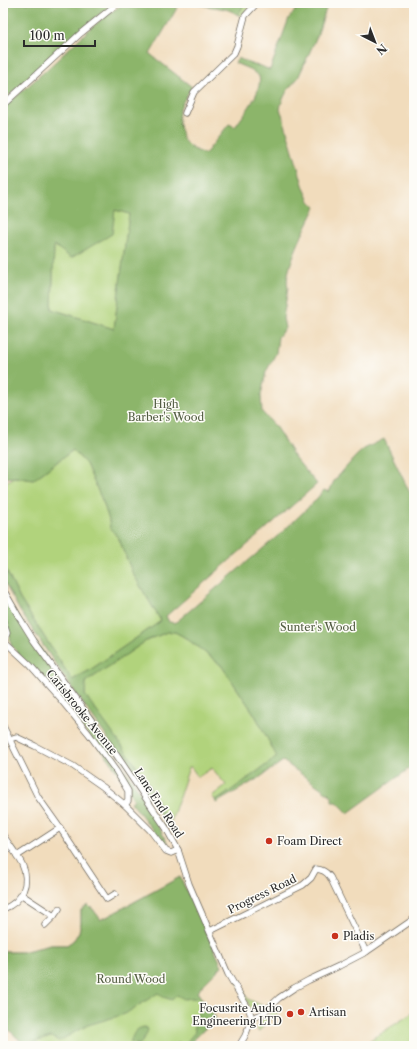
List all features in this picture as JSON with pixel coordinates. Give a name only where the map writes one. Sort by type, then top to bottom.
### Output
[{"type":"street","points":[[3,105],[81,33],[118,3]]},
{"type":"street","points":[[185,113],[194,92],[234,53],[238,46],[245,16],[257,3]]},
{"type":"street","name":"Lane End Road","points":[[3,589],[34,641],[113,750],[166,828],[178,850],[189,884],[228,974],[252,1018]]},
{"type":"street","points":[[3,621],[7,633],[3,641]]},
{"type":"street","name":"Carisbrooke Avenue","points":[[3,641],[30,665],[89,734],[116,771],[128,791],[128,801],[124,805]]},
{"type":"street","points":[[3,726],[38,797],[107,899],[115,894]]},
{"type":"street","points":[[10,739],[16,738],[35,746],[73,766],[103,787],[124,805],[150,830],[166,851],[171,853],[178,850]]},
{"type":"street","points":[[17,856],[60,828]]},
{"type":"street","points":[[3,835],[22,865],[26,881],[22,895],[11,906],[3,910]]},
{"type":"street","name":"Progress Road","points":[[210,931],[303,885],[311,878],[316,869],[322,870],[330,877],[366,952]]},
{"type":"street","points":[[22,895],[54,916]]},
{"type":"street","points":[[45,925],[54,916],[58,909]]},
{"type":"street","points":[[239,1046],[245,1036],[252,1018],[262,1014],[279,998],[309,980],[366,952],[414,919]]},
{"type":"green space","points":[[3,3],[113,3],[65,43],[3,101]]},
{"type":"green space","name":"High Barber's Wood","points":[[125,3],[180,3],[150,54],[192,87],[180,109],[179,118],[181,134],[188,145],[205,154],[229,124],[235,127],[256,96],[259,76],[249,69],[235,63],[238,58],[270,70],[289,18],[301,4],[300,3],[328,3],[317,36],[298,78],[288,89],[281,104],[280,110],[304,188],[310,201],[316,207],[292,260],[287,281],[288,288],[283,318],[285,328],[278,337],[276,353],[266,372],[261,395],[262,412],[275,426],[295,458],[317,484],[166,616],[169,622],[175,623],[280,534],[312,504],[324,490],[329,492],[334,481],[356,456],[364,449],[384,439],[409,491],[414,497],[414,773],[410,768],[348,813],[337,802],[332,802],[332,796],[283,761],[259,778],[216,803],[215,800],[222,797],[277,757],[255,715],[221,665],[186,638],[175,632],[167,632],[146,641],[86,682],[85,695],[148,782],[168,824],[166,827],[157,809],[20,611],[3,580],[3,564],[20,599],[72,680],[90,670],[161,621],[132,572],[119,539],[110,528],[103,502],[86,464],[73,450],[33,480],[16,477],[3,478],[3,108],[50,67],[89,30],[115,9]],"holes":[[[115,210],[129,214],[114,329],[52,309],[54,245],[71,258],[112,234]]]},
{"type":"green space","points":[[195,3],[245,3],[238,15],[222,8]]},
{"type":"green space","points":[[245,3],[252,3],[242,16],[238,15]]},
{"type":"green space","points":[[115,210],[129,214],[114,329],[52,309],[54,245]]},
{"type":"green space","points":[[73,450],[86,464],[103,502],[110,528],[119,539],[132,572],[161,621],[90,670],[72,680],[20,599],[3,564],[3,483],[16,477],[33,480]]},
{"type":"green space","points":[[3,594],[141,793],[168,844],[165,846],[131,802],[134,800],[110,760],[11,645],[10,636],[3,619]]},
{"type":"green space","points":[[167,632],[175,632],[186,638],[221,665],[255,715],[278,757],[222,797],[215,800],[212,796],[226,785],[212,768],[198,777],[191,767],[189,767],[169,828],[148,782],[85,696],[86,682],[146,641]]},
{"type":"green space","name":"Round Wood","points":[[180,877],[215,949],[218,970],[197,992],[216,1018],[187,1046],[26,1046],[3,1024],[3,952],[22,952],[51,945],[67,945],[74,940],[79,932],[81,910],[88,905],[101,920],[104,917],[105,918]]},
{"type":"green space","name":"Round Wood","points":[[180,877],[222,966],[197,992],[202,999],[184,999],[177,995],[172,1000],[163,997],[158,993],[125,1014],[88,1025],[59,1041],[51,1037],[25,1045],[3,1024],[3,952],[22,952],[51,945],[67,945],[74,940],[79,932],[81,910],[88,905],[101,920],[104,917],[105,918]]},
{"type":"green space","points":[[238,980],[248,999],[263,1006],[258,1011],[250,1007],[237,981]]},
{"type":"green space","points":[[208,1007],[216,1018],[187,1046],[175,1046],[178,1043],[185,1044],[195,1032],[194,1026],[196,1016],[199,1011]]},
{"type":"green space","points":[[276,1008],[279,1013],[271,1018],[258,1031],[257,1025]]},
{"type":"green space","points":[[414,1012],[414,1046],[361,1046]]},
{"type":"green space","points":[[144,1027],[148,1029],[146,1036],[139,1045],[130,1042],[136,1031]]},
{"type":"place","name":"Foam Direct","points":[[269,841]]},
{"type":"place","name":"Pladis","points":[[335,936]]},
{"type":"place","name":"Artisan","points":[[301,1012]]},
{"type":"place","name":"Focusrite Audio Engineering LTD","points":[[290,1014]]},
{"type":"park label","name":"Sunter's Wood","points":[[318,627]]}]
